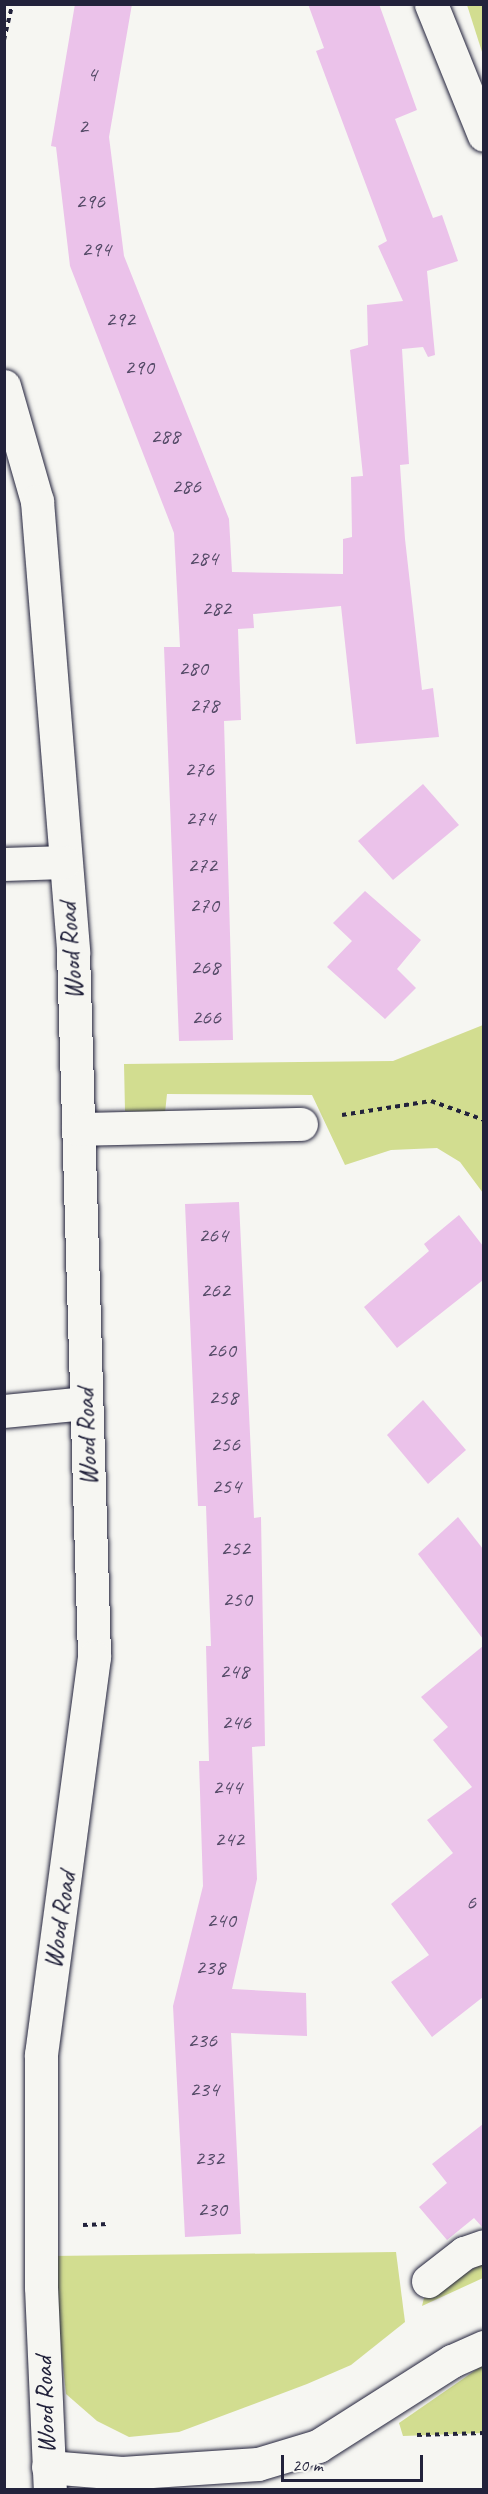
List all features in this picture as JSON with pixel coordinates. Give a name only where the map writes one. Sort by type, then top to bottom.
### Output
[{"type":"street","points":[[431,4],[483,135]]},
{"type":"street","name":"Wood Road","points":[[4,386],[38,501],[64,862],[78,1129],[94,1657],[41,2054],[49,2478]]},
{"type":"street","points":[[4,864],[64,862]]},
{"type":"street","points":[[78,1129],[301,1124]]},
{"type":"street","points":[[4,1411],[86,1403]]},
{"type":"street","points":[[428,2281],[473,2244]]},
{"type":"street","points":[[49,2478],[258,2464],[318,2446],[483,2348]]},
{"type":"path","points":[[4,40],[12,4]]},
{"type":"path","points":[[301,1124],[431,1101],[483,1120]]},
{"type":"green space","points":[[467,5],[483,5],[483,55]]},
{"type":"green space","points":[[483,1025],[483,1193],[460,1162],[437,1148],[391,1150],[345,1165],[312,1095],[167,1094],[165,1113],[125,1111],[124,1064],[393,1061]]},
{"type":"green space","points":[[396,2252],[405,2322],[351,2365],[307,2384],[179,2432],[129,2437],[97,2421],[66,2394],[51,2256]]},
{"type":"green space","points":[[483,2263],[483,2278],[422,2306],[424,2298]]},
{"type":"green space","points":[[483,2365],[483,2433],[403,2436],[399,2423]]},
{"type":"building","points":[[75,4],[132,4],[109,137],[124,256],[229,519],[232,572],[343,574],[343,539],[352,537],[351,477],[363,476],[350,350],[368,345],[367,305],[403,301],[378,246],[387,241],[316,51],[324,48],[308,4],[379,4],[417,110],[395,119],[433,218],[442,215],[458,261],[427,271],[435,355],[428,357],[423,347],[402,349],[409,464],[400,465],[405,539],[422,690],[433,688],[439,737],[356,744],[341,606],[253,614],[254,628],[238,629],[241,720],[224,721],[233,1040],[179,1041],[164,647],[180,647],[174,533],[70,266],[56,147],[51,146]]},
{"type":"building","points":[[423,784],[459,825],[393,880],[358,841]]},
{"type":"building","points":[[365,891],[421,940],[397,969],[416,988],[385,1019],[327,967],[352,941],[333,923]]},
{"type":"building","points":[[239,1202],[254,1518],[261,1517],[265,1746],[252,1747],[257,1879],[232,1989],[306,1993],[307,2036],[231,2033],[241,2234],[185,2237],[173,2006],[203,1886],[199,1761],[209,1761],[206,1646],[211,1646],[206,1506],[198,1506],[185,1204]]},
{"type":"building","points":[[459,1215],[483,1246],[483,1280],[397,1348],[364,1307],[429,1251],[424,1244]]},
{"type":"building","points":[[423,1400],[466,1450],[428,1484],[387,1435]]},
{"type":"building","points":[[458,1517],[483,1549],[483,1639],[418,1554]]},
{"type":"building","points":[[483,1646],[483,1997],[432,2037],[391,1982],[429,1955],[391,1904],[453,1853],[427,1820],[472,1787],[433,1740],[448,1727],[421,1697]]},
{"type":"building","points":[[483,2124],[483,2228],[474,2218],[447,2240],[419,2207],[447,2183],[432,2164]]}]
